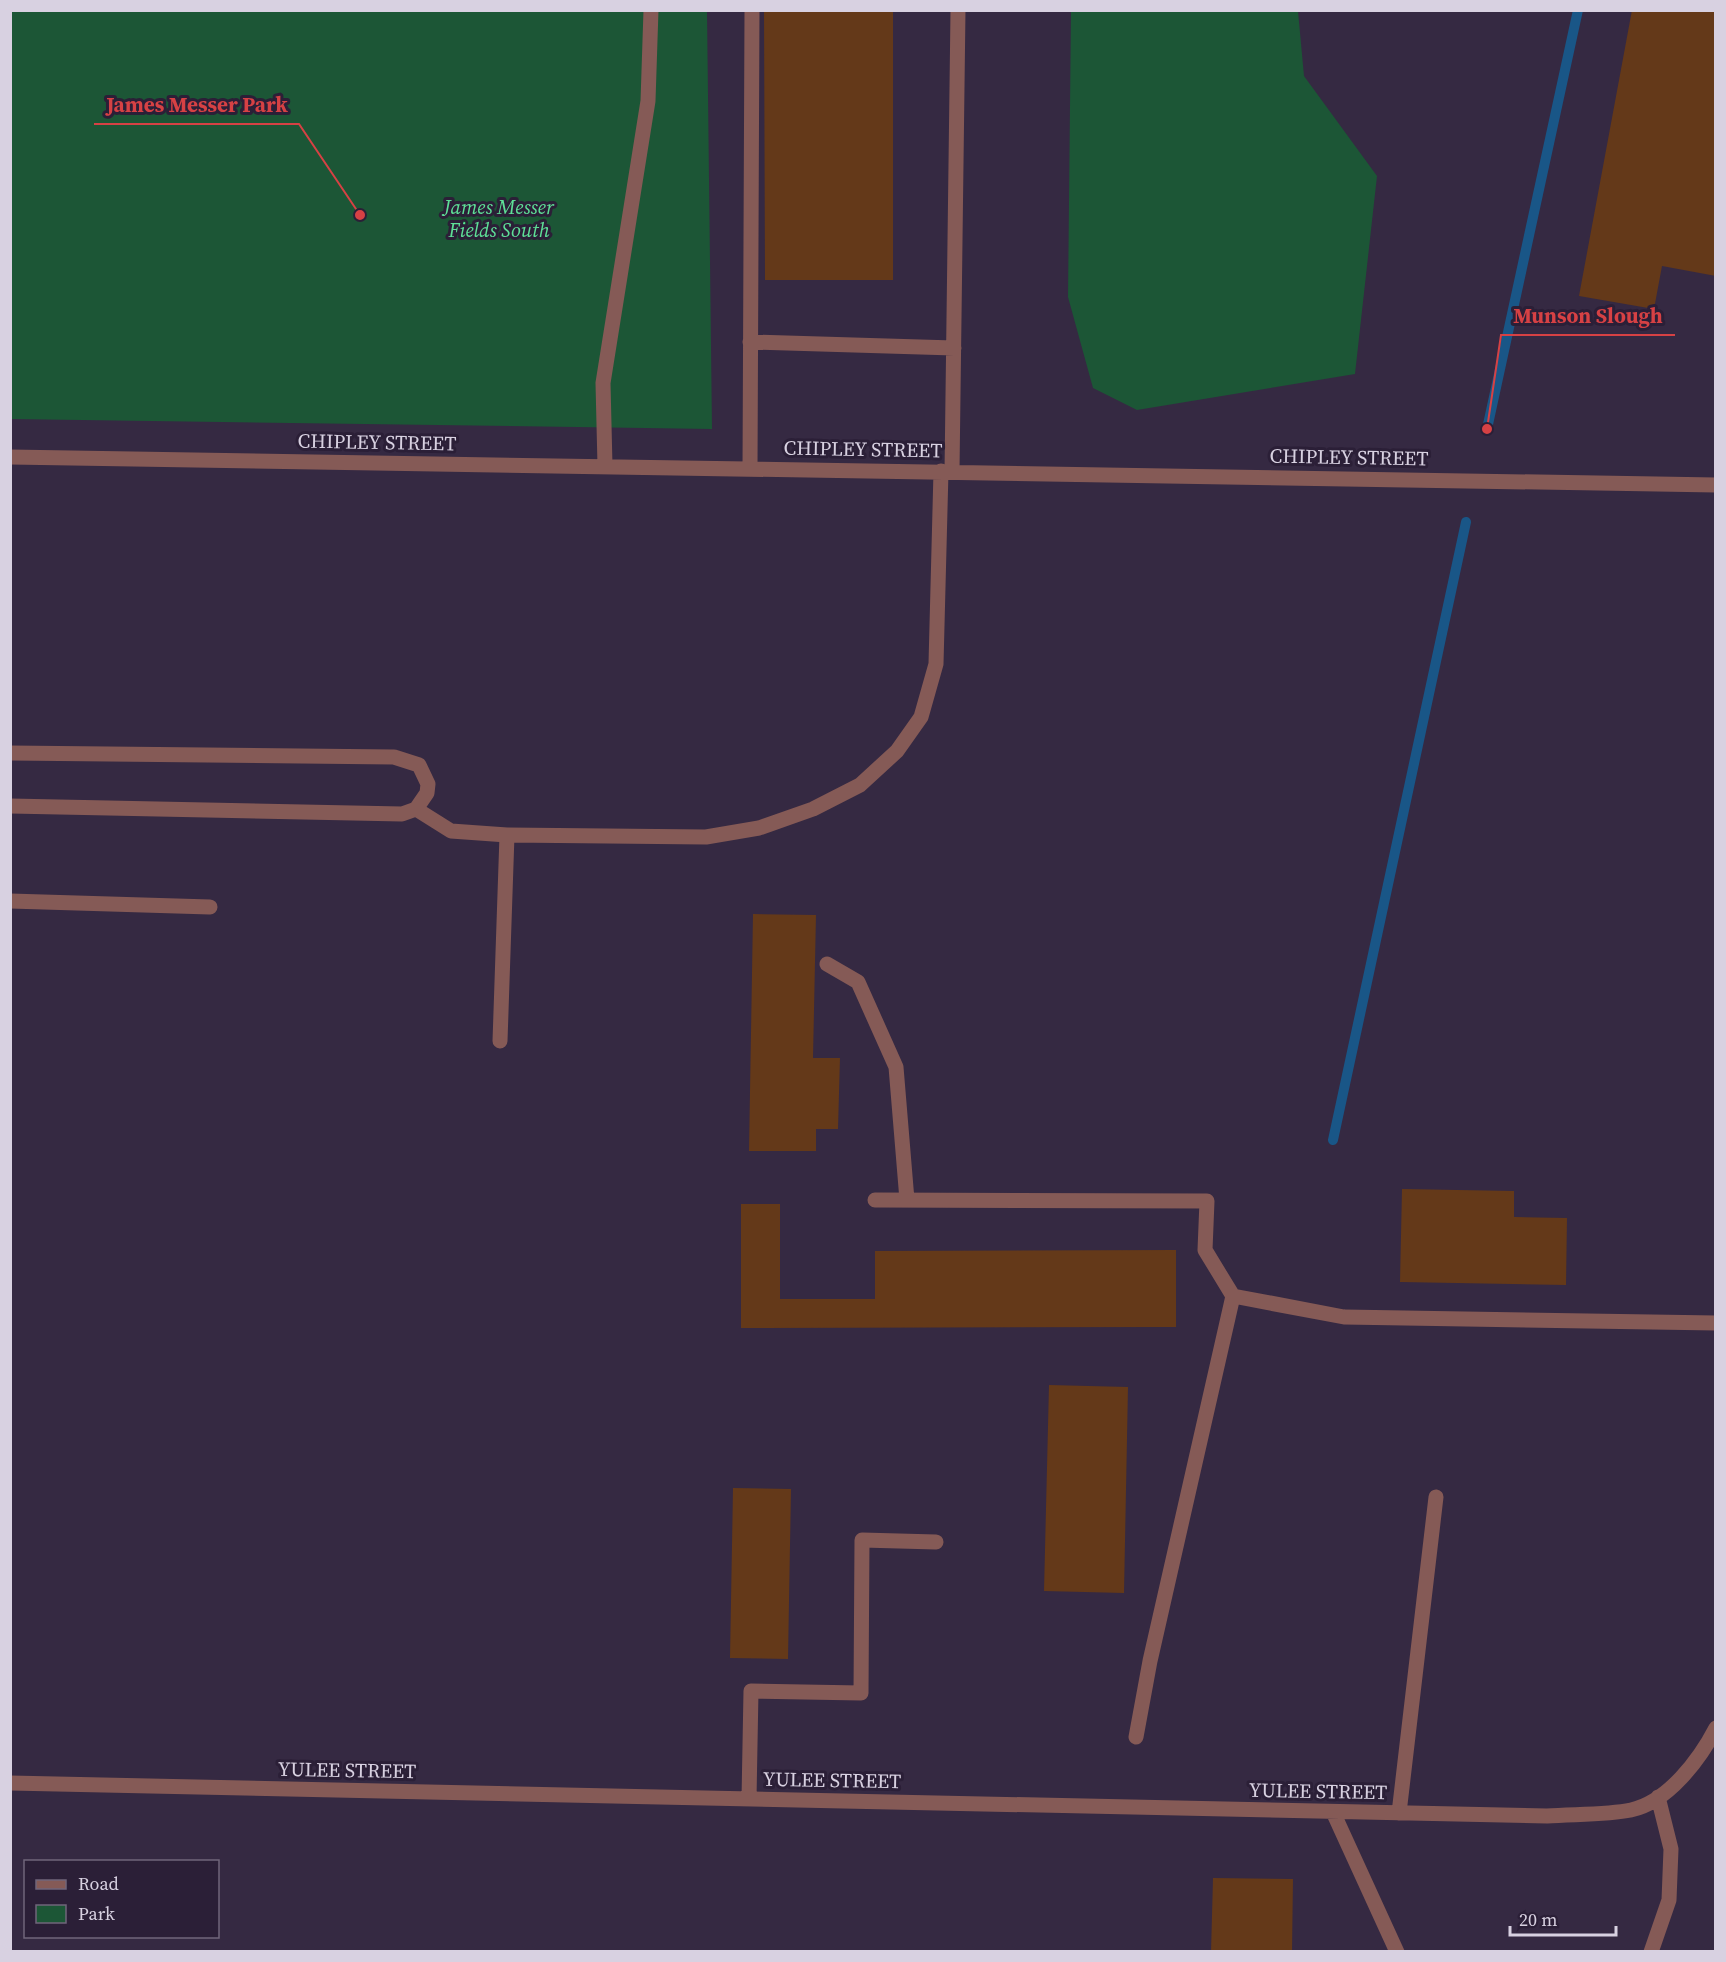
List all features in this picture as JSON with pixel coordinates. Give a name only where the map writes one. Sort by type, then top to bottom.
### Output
[{"type":"street","points":[[605,466],[603,383],[648,101],[651,10]]},
{"type":"street","points":[[750,469],[752,10]]},
{"type":"street","points":[[416,809],[451,831],[507,835],[706,837],[759,828],[813,809],[860,785],[897,751],[921,717],[936,664],[954,348],[958,10]]},
{"type":"street","points":[[750,342],[954,348]]},
{"type":"street","name":"CHIPLEY STREET","points":[[10,457],[1716,485]]},
{"type":"street","points":[[10,753],[394,757],[419,765],[428,784],[427,794],[416,809],[402,814],[10,806]]},
{"type":"street","points":[[500,1041],[507,835]]},
{"type":"street","points":[[10,901],[210,907]]},
{"type":"street","points":[[827,964],[858,982],[896,1067],[907,1200]]},
{"type":"street","points":[[875,1200],[1207,1201],[1205,1250],[1233,1296],[1150,1661],[1137,1737]]},
{"type":"street","points":[[1233,1296],[1344,1317],[1716,1323]]},
{"type":"street","points":[[1400,1813],[1436,1497]]},
{"type":"street","points":[[749,1799],[751,1691],[861,1693],[862,1540],[936,1542]]},
{"type":"street","points":[[1651,1952],[1669,1900],[1671,1849],[1655,1799],[1674,1785],[1704,1749],[1716,1728]]},
{"type":"street","name":"YULEE STREET","points":[[10,1783],[1547,1816],[1632,1810],[1655,1799]]},
{"type":"street","points":[[1333,1812],[1397,1952]]},
{"type":"green space","name":"James Messer Fields South","points":[[11,11],[707,11],[712,429],[11,419]]},
{"type":"green space","points":[[1071,11],[1298,11],[1304,76],[1377,176],[1355,374],[1137,410],[1093,388],[1068,297]]},
{"type":"building","points":[[764,10],[893,10],[893,280],[765,280]]},
{"type":"building","points":[[1632,10],[1716,10],[1716,276],[1662,266],[1654,309],[1579,296]]},
{"type":"building","points":[[753,914],[816,915],[813,1058],[840,1058],[838,1129],[816,1129],[816,1151],[749,1151]]},
{"type":"building","points":[[1402,1189],[1514,1191],[1514,1217],[1567,1218],[1566,1285],[1400,1282]]},
{"type":"building","points":[[741,1204],[780,1204],[780,1299],[875,1299],[875,1251],[1176,1250],[1176,1327],[741,1328]]},
{"type":"building","points":[[1049,1385],[1128,1387],[1124,1593],[1044,1591]]},
{"type":"building","points":[[733,1488],[791,1489],[788,1659],[730,1658]]},
{"type":"building","points":[[1213,1878],[1293,1879],[1292,1952],[1211,1952]]},
{"type":"waterway","points":[[1487,429],[1578,10]]},
{"type":"waterway","points":[[1333,1140],[1466,522]]},
{"type":"place","name":"James Messer Park","points":[[360,215]]},
{"type":"place","name":"Munson Slough","points":[[1487,429]]}]
